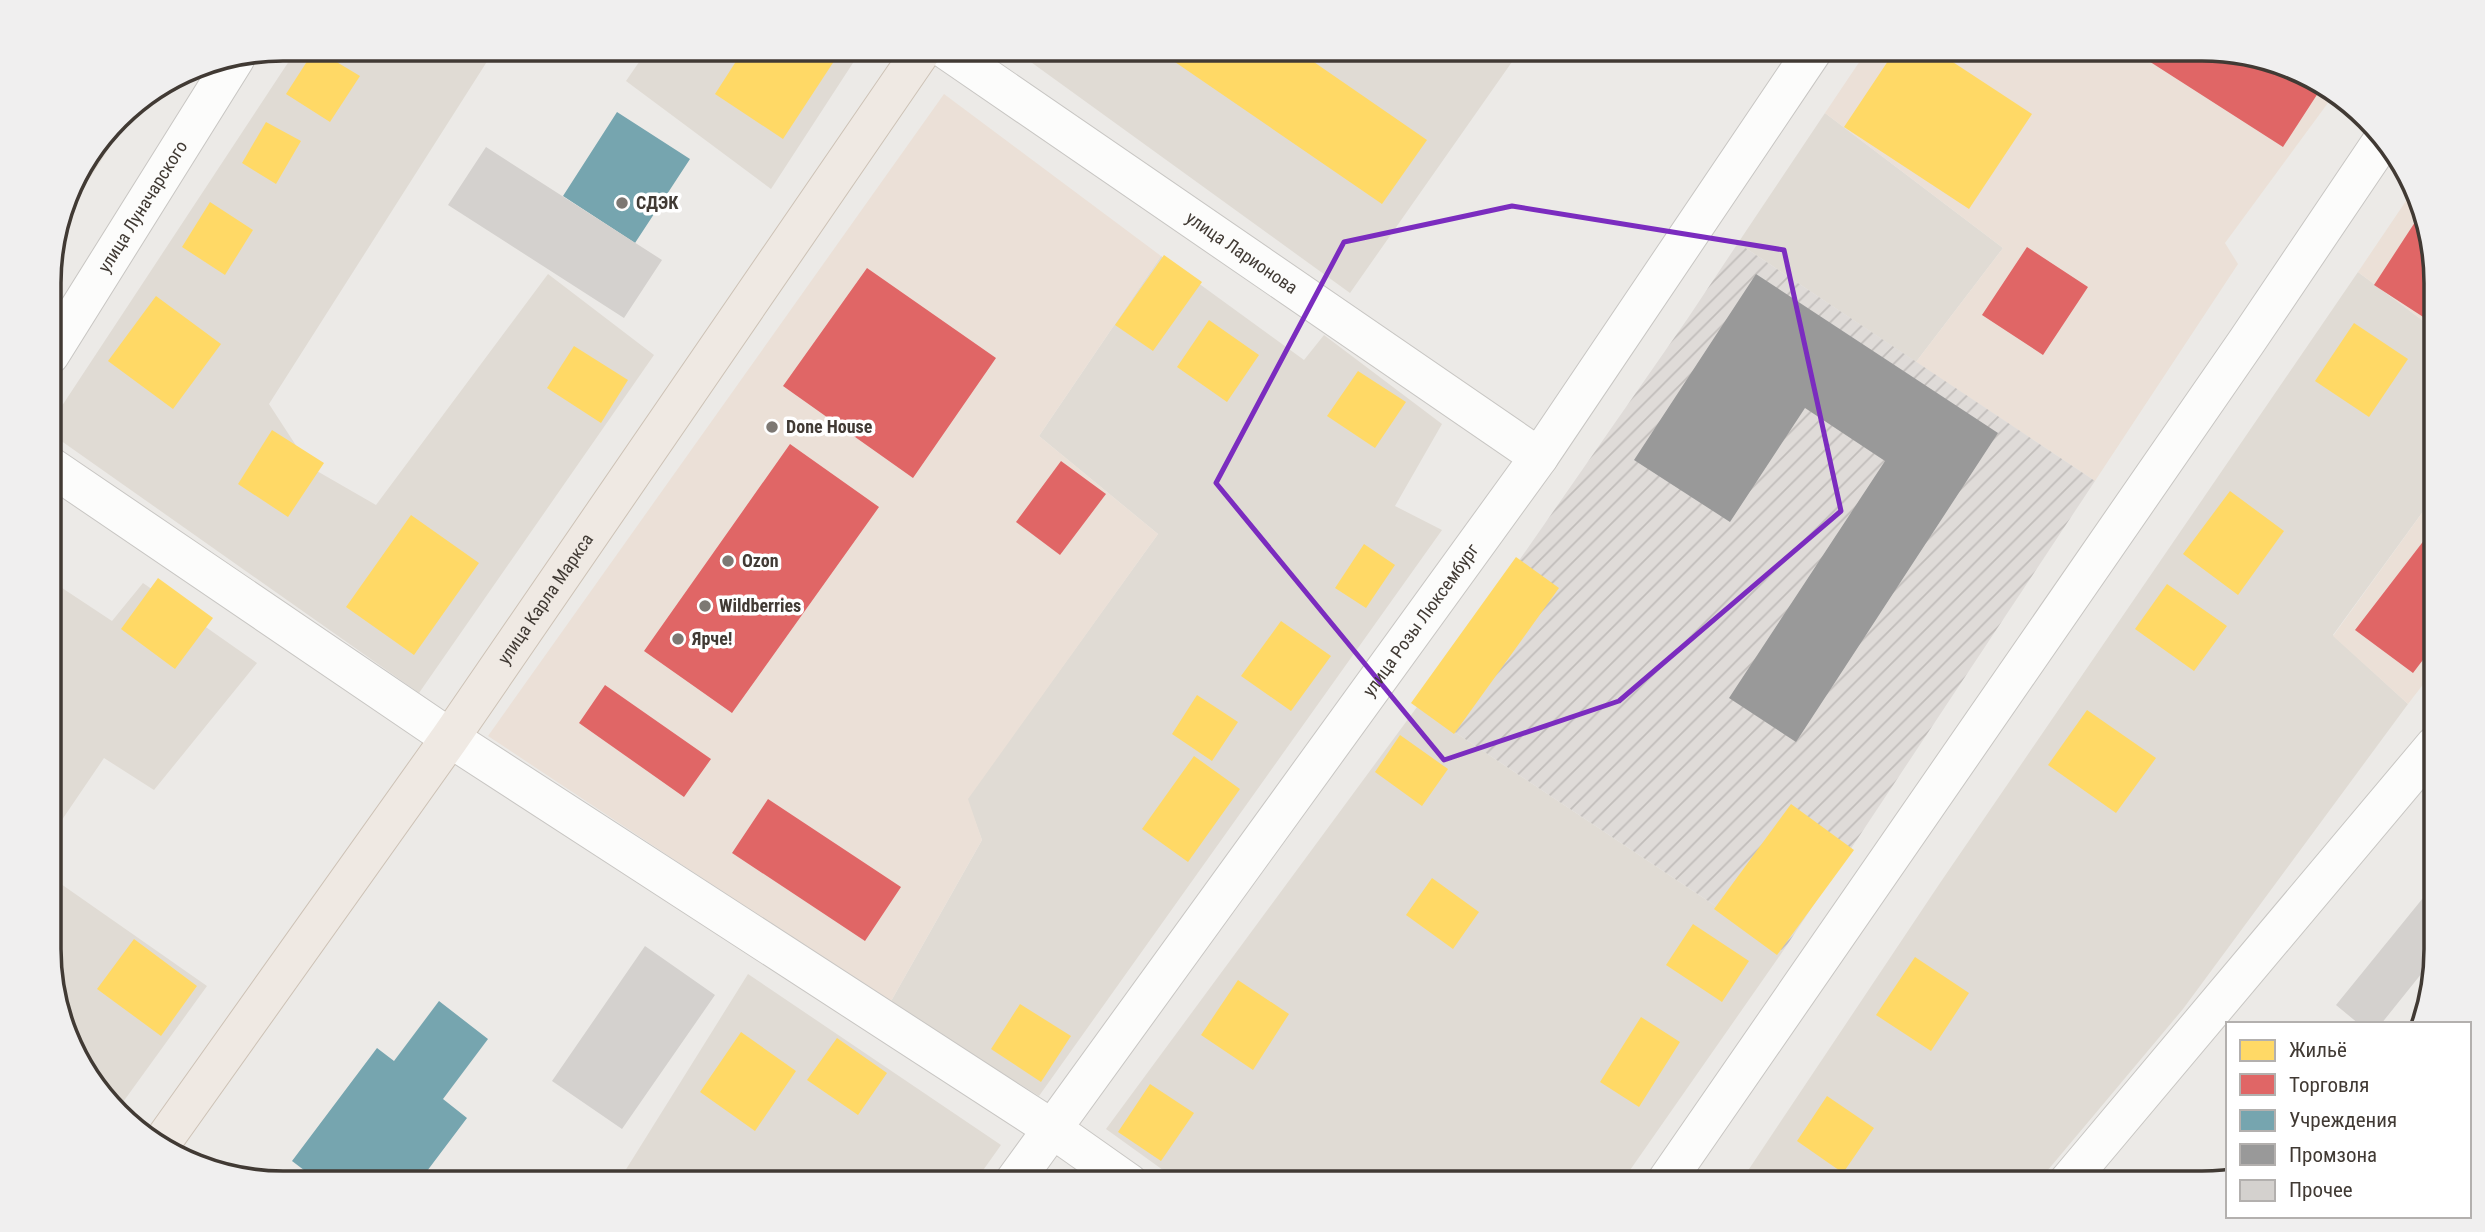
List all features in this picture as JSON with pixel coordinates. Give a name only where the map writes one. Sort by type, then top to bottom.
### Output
[{"type":"main road","name":"улица Карла Маркса","points":[[166,1136],[450,738],[914,62]]},
{"type":"street","name":"улица Розы Люксембург","points":[[1022,1171],[1539,457],[1806,61]]},
{"type":"street","name":"улица Ларионова","points":[[963,62],[1539,457]]},
{"type":"street","name":"улица Луначарского","points":[[62,336],[229,68]]},
{"type":"street","points":[[1674,1170],[2247,341],[2378,147]]},
{"type":"street","points":[[62,474],[450,738],[1051,1128],[1111,1171]]},
{"type":"street","points":[[2077,1170],[2424,758]]},
{"type":"highlighted area","points":[[1512,206],[1784,250],[1841,511],[1619,701],[1444,760],[1216,483],[1344,242]]},
{"type":"shaded area","points":[[1512,61],[1350,293],[1030,62]]},
{"type":"shaded area","points":[[1860,61],[2231,63],[2273,73],[2300,84],[2329,102],[2225,243],[2238,264],[2095,481],[1916,362],[2003,248],[1825,113]]},
{"type":"shaded area","points":[[288,62],[487,62],[269,404],[310,467],[376,505],[548,274],[654,355],[419,693],[62,441],[62,406]]},
{"type":"shaded area","points":[[639,62],[854,62],[771,189],[626,81]]},
{"type":"shaded area","points":[[944,94],[1161,256],[1039,436],[1158,534],[968,799],[982,840],[890,1003],[488,736]]},
{"type":"shaded area","points":[[1825,113],[2003,248],[1916,362],[1738,243]]},
{"type":"shaded area","points":[[117,136],[80,193],[99,160]]},
{"type":"shaded area","points":[[2407,199],[2422,254],[2424,322],[2358,272]]},
{"type":"shaded area","points":[[1738,243],[2095,481],[1783,951],[1417,707]]},
{"type":"shaded area","points":[[1161,256],[1304,360],[1324,335],[1442,424],[1395,506],[1442,530],[1039,1096],[890,1003],[982,840],[967,799],[1158,534],[1039,436]]},
{"type":"shaded area","points":[[2358,272],[2424,322],[2424,510],[2333,635],[2408,704],[2183,1009],[2048,1170],[1748,1170],[1940,883]]},
{"type":"shaded area","points":[[2424,510],[2424,683],[2408,704],[2333,636]]},
{"type":"shaded area","points":[[143,583],[257,663],[154,790],[104,758],[61,821],[62,588],[112,621]]},
{"type":"shaded area","points":[[1417,707],[1783,951],[1630,1170],[1164,1171],[1106,1129]]},
{"type":"shaded area","points":[[61,884],[207,986],[123,1102],[99,1072],[84,1047],[69,1006],[61,949]]},
{"type":"shaded area","points":[[748,974],[1001,1145],[983,1171],[625,1171]]},
{"type":"building: Жильё","points":[[1313,61],[1427,140],[1382,204],[1174,62]]},
{"type":"building: Жильё","points":[[1888,61],[1951,61],[2032,114],[1969,209],[1844,127]]},
{"type":"building: Жильё","points":[[307,62],[337,62],[360,76],[330,122],[286,94]]},
{"type":"building: Жильё","points":[[736,62],[834,62],[783,139],[715,94]]},
{"type":"building: Жильё","points":[[266,122],[301,141],[276,184],[242,163]]},
{"type":"building: Жильё","points":[[210,202],[253,230],[225,275],[182,247]]},
{"type":"building: Жильё","points":[[1164,255],[1202,282],[1153,351],[1115,325]]},
{"type":"building: Жильё","points":[[156,296],[221,344],[173,409],[108,361]]},
{"type":"building: Жильё","points":[[1209,320],[1259,355],[1227,402],[1177,367]]},
{"type":"building: Жильё","points":[[2354,323],[2408,359],[2369,417],[2315,381]]},
{"type":"building: Жильё","points":[[574,346],[628,380],[601,423],[547,388]]},
{"type":"building: Жильё","points":[[1358,371],[1406,402],[1375,448],[1327,416]]},
{"type":"building: Жильё","points":[[272,430],[324,463],[288,517],[238,484]]},
{"type":"building: Жильё","points":[[2230,491],[2284,531],[2238,595],[2183,554]]},
{"type":"building: Жильё","points":[[411,515],[479,563],[414,655],[346,607]]},
{"type":"building: Жильё","points":[[1364,544],[1395,565],[1366,608],[1335,588]]},
{"type":"building: Жильё","points":[[1516,557],[1559,588],[1454,734],[1411,703]]},
{"type":"building: Жильё","points":[[158,578],[213,618],[175,669],[121,629]]},
{"type":"building: Жильё","points":[[2167,584],[2227,626],[2194,671],[2135,629]]},
{"type":"building: Жильё","points":[[1281,621],[1331,656],[1291,711],[1241,676]]},
{"type":"building: Жильё","points":[[1197,695],[1238,722],[1212,761],[1172,734]]},
{"type":"building: Жильё","points":[[2087,710],[2156,758],[2116,813],[2048,765]]},
{"type":"building: Жильё","points":[[1400,735],[1448,769],[1422,806],[1375,772]]},
{"type":"building: Жильё","points":[[1194,756],[1240,789],[1188,862],[1142,829]]},
{"type":"building: Жильё","points":[[1791,804],[1854,850],[1777,955],[1714,909]]},
{"type":"building: Жильё","points":[[1432,878],[1479,912],[1453,949],[1406,915]]},
{"type":"building: Жильё","points":[[1693,924],[1749,961],[1722,1002],[1666,965]]},
{"type":"building: Жильё","points":[[134,939],[197,986],[161,1036],[97,989]]},
{"type":"building: Жильё","points":[[1915,957],[1969,993],[1931,1051],[1876,1015]]},
{"type":"building: Жильё","points":[[1238,980],[1289,1014],[1253,1070],[1201,1035]]},
{"type":"building: Жильё","points":[[1020,1004],[1071,1036],[1041,1082],[991,1049]]},
{"type":"building: Жильё","points":[[1641,1017],[1680,1042],[1639,1107],[1600,1082]]},
{"type":"building: Жильё","points":[[741,1032],[796,1071],[755,1131],[700,1092]]},
{"type":"building: Жильё","points":[[837,1038],[887,1073],[858,1115],[807,1080]]},
{"type":"building: Жильё","points":[[1150,1084],[1194,1113],[1161,1161],[1118,1132]]},
{"type":"building: Жильё","points":[[1827,1096],[1874,1128],[1845,1170],[1839,1170],[1797,1141]]},
{"type":"building: Торговля","points":[[2149,61],[2231,63],[2273,73],[2317,94],[2283,147]]},
{"type":"building: Торговля","points":[[2415,222],[2422,254],[2424,318],[2374,285]]},
{"type":"building: Торговля","points":[[2027,247],[2088,287],[2043,355],[1982,315]]},
{"type":"building: Торговля","points":[[867,268],[996,358],[913,478],[783,386]]},
{"type":"building: Торговля","points":[[790,444],[879,507],[732,713],[644,651]]},
{"type":"building: Торговля","points":[[1061,461],[1106,494],[1060,555],[1016,522]]},
{"type":"building: Торговля","points":[[2424,540],[2424,658],[2413,673],[2355,630]]},
{"type":"building: Торговля","points":[[605,685],[711,759],[684,797],[579,723]]},
{"type":"building: Торговля","points":[[768,799],[901,887],[865,941],[732,853]]},
{"type":"building: Учреждения","points":[[617,112],[690,159],[635,243],[563,196]]},
{"type":"building: Учреждения","points":[[439,1001],[488,1039],[443,1099],[467,1118],[427,1171],[305,1171],[292,1161],[377,1048],[394,1061]]},
{"type":"building: Промзона","points":[[1756,274],[1998,433],[1796,742],[1729,698],[1885,461],[1805,408],[1730,522],[1634,460]]},
{"type":"building: Прочее","points":[[486,147],[662,260],[624,318],[448,205]]},
{"type":"building: Прочее","points":[[2424,897],[2422,974],[2383,1022],[2357,1022],[2336,1005]]},
{"type":"building: Прочее","points":[[645,946],[715,995],[622,1129],[552,1081]]},
{"type":"place","name":"СДЭК","points":[[622,203]]},
{"type":"place","name":"Done House","points":[[772,427]]},
{"type":"place","name":"Ozon","points":[[728,561]]},
{"type":"place","name":"Wildberries","points":[[705,606]]},
{"type":"place","name":"Ярче!","points":[[678,639]]}]
